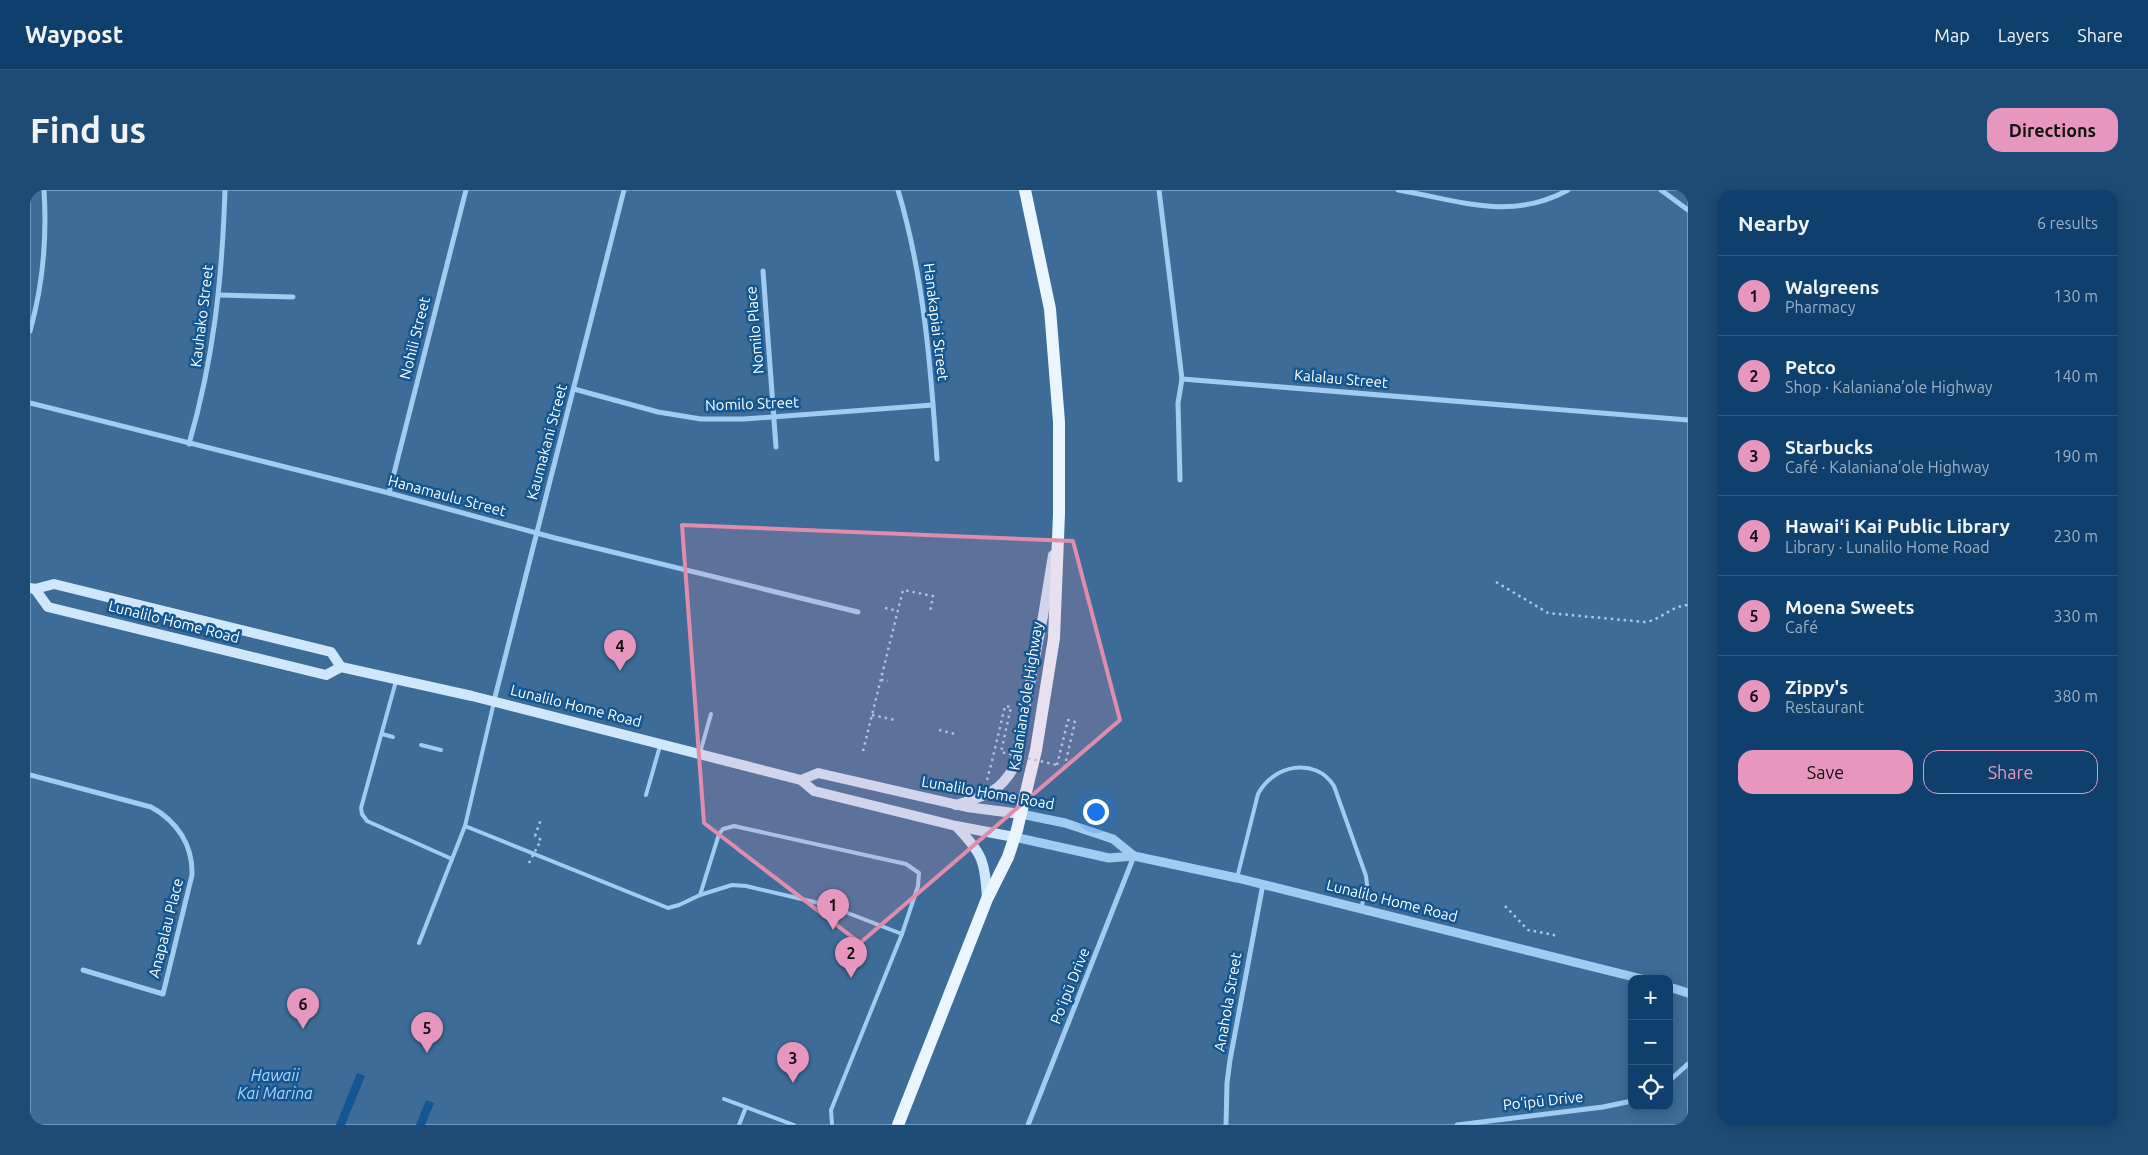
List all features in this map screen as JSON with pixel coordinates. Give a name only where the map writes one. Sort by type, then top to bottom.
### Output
[{"type":"main road","name":"Kalaniana’ole Highway","points":[[898,1125],[988,899],[1008,858],[1021,814],[1036,750],[1054,638],[1059,514],[1059,422],[1050,309],[1025,190]]},
{"type":"main road","points":[[956,805],[989,794],[1002,785],[1014,767],[1043,616],[1059,514]]},
{"type":"main road","name":"Lunalilo Home Road","points":[[341,667],[331,652],[54,584],[32,589],[48,607],[326,675],[341,667],[494,701],[801,780],[814,791],[956,826],[1014,837]]},
{"type":"main road","name":"Lunalilo Home Road","points":[[801,780],[818,773],[956,805],[1021,814]]},
{"type":"main road","points":[[956,826],[973,843],[983,860],[988,899]]},
{"type":"street","points":[[30,330],[38,304],[46,224],[44,190]]},
{"type":"street","name":"Kauhako Street","points":[[190,444],[209,369],[220,295],[225,190]]},
{"type":"street","name":"Nohili Street","points":[[389,493],[466,190]]},
{"type":"street","name":"Kaumakani Street","points":[[494,701],[624,190]]},
{"type":"street","name":"Hanakapiai Street","points":[[898,190],[922,299],[937,459]]},
{"type":"street","points":[[1160,190],[1182,379],[1178,403],[1180,480]]},
{"type":"street","points":[[1398,190],[1475,206],[1501,208],[1539,202],[1568,190]]},
{"type":"street","points":[[1661,190],[1688,210]]},
{"type":"street","name":"Nomilo Place","points":[[763,271],[776,447]]},
{"type":"street","points":[[220,295],[292,297]]},
{"type":"street","name":"Kalalau Street","points":[[1182,379],[1688,420]]},
{"type":"street","name":"Nomilo Street","points":[[574,390],[679,416],[723,420],[933,405]]},
{"type":"street","name":"Hanamaulu Street","points":[[30,403],[389,493],[536,534],[858,612]]},
{"type":"street","name":"Anapalau Place","points":[[30,775],[151,807],[166,816],[179,830],[191,857],[192,875],[163,994],[82,970]]},
{"type":"street","name":"Lunalilo Home Road","points":[[1021,814],[1065,823],[1113,839],[1134,856]]},
{"type":"street","name":"Lunalilo Home Road","points":[[1014,837],[1109,858],[1134,856],[1237,878],[1628,976]]},
{"type":"street","name":"Po‘ipū Drive","points":[[1028,1125],[1134,856]]},
{"type":"street","name":"Anahola Street","points":[[1226,1125],[1229,1067],[1263,884]]},
{"type":"street","points":[[1673,988],[1688,994]]},
{"type":"street","points":[[1673,1077],[1688,1064]]},
{"type":"street","name":"Po‘ipū Drive","points":[[1457,1125],[1603,1107],[1628,1102]]},
{"type":"lane","points":[[396,679],[361,808],[364,818],[452,859]]},
{"type":"lane","points":[[419,943],[465,826],[494,701]]},
{"type":"lane","points":[[700,753],[711,714]]},
{"type":"lane","points":[[382,734],[393,737]]},
{"type":"lane","points":[[646,795],[660,744]]},
{"type":"lane","points":[[421,745],[441,750]]},
{"type":"lane","points":[[1237,878],[1258,794],[1262,787],[1273,776],[1294,767],[1316,769],[1326,775],[1334,786],[1366,876],[1368,885],[1361,909]]},
{"type":"lane","points":[[465,826],[668,908],[732,885],[746,886],[827,905],[902,934]]},
{"type":"lane","points":[[700,895],[719,834],[723,829],[734,826],[906,864],[919,874],[918,886],[902,934],[831,1110],[832,1125]]},
{"type":"lane","points":[[724,1099],[794,1125]]},
{"type":"lane","points":[[739,1125],[746,1107]]},
{"type":"lane","points":[[776,1125],[778,1120]]},
{"type":"path","points":[[1496,582],[1548,613],[1562,615],[1645,622],[1655,620],[1674,608],[1688,605]]},
{"type":"path","points":[[863,751],[904,590],[933,596],[930,612]]},
{"type":"path","points":[[885,608],[898,611]]},
{"type":"path","points":[[881,680],[888,681]]},
{"type":"path","points":[[986,781],[1005,706],[1011,707],[1001,752],[1057,765],[1068,720],[1076,722],[1064,769]]},
{"type":"path","points":[[872,715],[895,720]]},
{"type":"path","points":[[940,730],[955,734]]},
{"type":"path","points":[[529,862],[541,840],[535,836],[541,820]]},
{"type":"path","points":[[1505,906],[1528,930],[1554,936],[1552,940]]},
{"type":"highlighted area","points":[[682,525],[1073,541],[1120,720],[860,943],[704,823]]},
{"type":"water","name":"Hawaii Kai Marina","points":[[30,190],[1688,190],[1688,1125],[30,1125]]},
{"type":"pier","points":[[357,1073],[365,1076],[345,1125],[336,1125]]},
{"type":"pier","points":[[426,1100],[434,1103],[425,1125],[416,1125]]},
{"type":"place","name":"Hawaiʻi Kai Public Library","points":[[620,671]]},
{"type":"place","name":"Walgreens","points":[[833,930]]},
{"type":"place","name":"Petco","points":[[851,978]]},
{"type":"place","name":"Zippy's","points":[[303,1029]]},
{"type":"place","name":"Moena Sweets","points":[[427,1053]]},
{"type":"place","name":"Starbucks","points":[[793,1083]]}]
